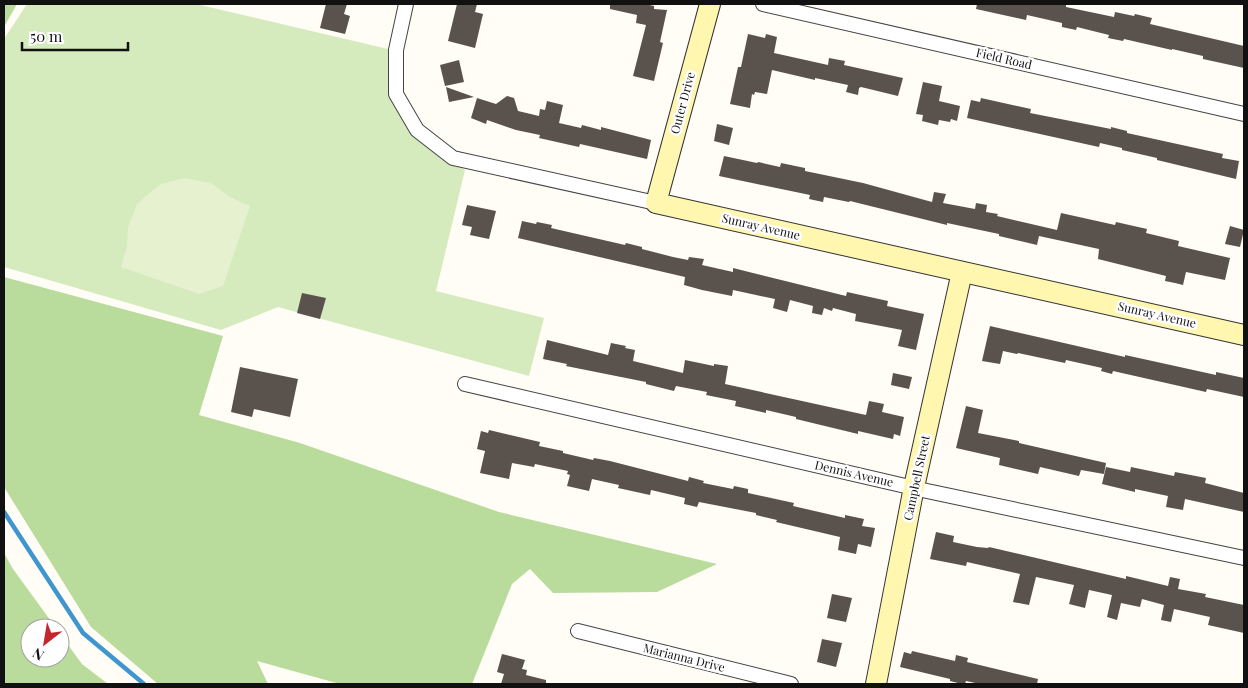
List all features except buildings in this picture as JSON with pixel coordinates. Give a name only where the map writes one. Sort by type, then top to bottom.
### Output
[{"type":"street","name":"Sunray Avenue","points":[[406,4],[396,50],[396,94],[417,130],[453,158],[1244,335]]},
{"type":"street","name":"Outer Drive","points":[[656,203],[710,4]]},
{"type":"street","name":"Field Road","points":[[763,4],[1244,114]]},
{"type":"street","name":"Campbell Street","points":[[876,684],[914,488],[962,272]]},
{"type":"street","name":"Dennis Avenue","points":[[465,384],[914,488],[1244,558]]},
{"type":"street","name":"Marianna Drive","points":[[578,631],[791,684]]},
{"type":"green space","points":[[4,4],[17,4],[4,27]]},
{"type":"green space","points":[[27,4],[196,4],[388,49],[396,93],[405,118],[412,130],[434,152],[465,170],[436,291],[544,318],[529,376],[278,307],[221,330],[4,267],[4,39]]},
{"type":"green space","points":[[184,178],[211,183],[230,197],[250,206],[223,286],[199,294],[121,267],[127,247],[128,227],[137,204],[159,185]]},
{"type":"green space","points":[[4,277],[223,336],[199,415],[300,443],[499,512],[717,564],[657,592],[553,593],[530,569],[512,584],[472,684],[340,684],[257,661],[268,684],[158,684],[91,627],[4,487]]},
{"type":"green space","points":[[4,553],[13,569],[49,618],[20,618],[20,668],[70,668],[70,648],[82,664],[108,684],[4,684]]},
{"type":"waterway","points":[[4,512],[83,633],[144,684]]}]
